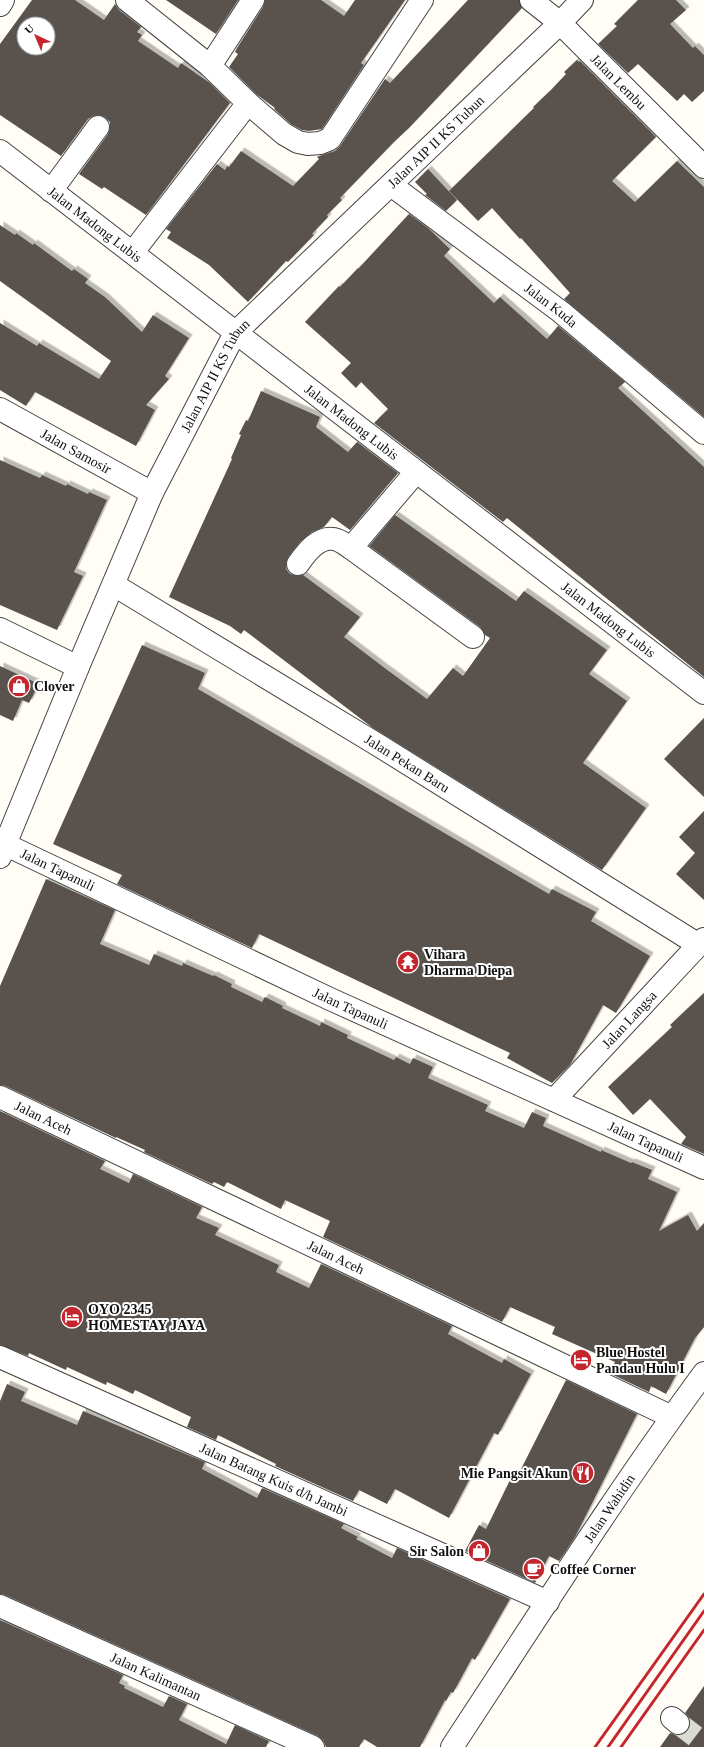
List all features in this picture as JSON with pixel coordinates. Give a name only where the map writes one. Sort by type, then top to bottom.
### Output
[{"type":"street","points":[[0,5],[3,0]]},
{"type":"street","points":[[127,0],[210,66],[248,103],[284,134],[298,142],[308,144],[320,143],[330,139],[422,0]]},
{"type":"street","points":[[210,66],[253,0]]},
{"type":"street","name":"Jalan Lembu","points":[[531,0],[560,23],[704,167]]},
{"type":"street","name":"Jalan AIP II KS Tubun","points":[[2,848],[152,493],[235,333],[560,23],[582,0]]},
{"type":"street","points":[[133,252],[248,103]]},
{"type":"street","points":[[51,191],[98,127]]},
{"type":"street","name":"Jalan Madong Lubis","points":[[0,151],[704,693]]},
{"type":"street","name":"Jalan Kuda","points":[[391,185],[561,312],[704,433]]},
{"type":"street","name":"Jalan Samosir","points":[[0,410],[152,493]]},
{"type":"street","points":[[351,548],[416,472]]},
{"type":"street","points":[[298,564],[312,547],[329,539],[334,539],[351,548],[473,637]]},
{"type":"street","name":"Jalan Pekan Baru","points":[[114,585],[701,942]]},
{"type":"street","points":[[0,628],[78,667]]},
{"type":"street","name":"Jalan Tapanuli","points":[[2,848],[330,999],[704,1168]]},
{"type":"street","name":"Jalan Langsa","points":[[554,1100],[701,942]]},
{"type":"street","name":"Jalan Aceh","points":[[0,1097],[672,1417]]},
{"type":"street","name":"Jalan Batang Kuis d/h Jambi","points":[[0,1357],[548,1602]]},
{"type":"street","name":"Jalan Wahidin","points":[[452,1747],[672,1417],[704,1373]]},
{"type":"street","name":"Jalan Kalimantan","points":[[0,1606],[313,1747]]},
{"type":"building","points":[[32,0],[75,0],[104,20],[115,4],[119,10],[141,27],[137,32],[142,35],[138,41],[178,68],[181,63],[210,83],[230,103],[146,215],[104,187],[102,189],[79,174],[108,134],[110,122],[105,117],[99,115],[88,119],[61,156],[0,115],[0,44],[16,22],[16,56],[56,56],[56,16],[20,16]]},
{"type":"building","points":[[166,0],[238,0],[216,34]]},
{"type":"building","points":[[265,0],[321,0],[344,16],[355,0],[405,0],[361,63],[364,65],[322,129],[309,131],[302,130],[291,124],[274,109],[275,108],[256,94],[229,67],[238,54],[235,52],[237,48],[263,7]]},
{"type":"building","points":[[468,0],[519,0],[522,8],[409,128],[340,198],[342,200],[327,215],[328,217],[312,234],[314,235],[288,262],[286,261],[248,302],[209,265],[167,238],[171,232],[166,229],[217,164],[225,170],[241,151],[293,186],[319,159],[317,157],[335,151],[340,146],[385,79],[390,83]]},
{"type":"building","points":[[638,0],[676,0],[686,10],[670,24],[693,48],[695,46],[704,55],[704,91],[692,102],[684,94],[677,101],[638,64],[628,73],[598,44],[617,26],[614,24]]},
{"type":"building","points":[[577,60],[579,62],[580,61],[656,137],[612,181],[635,202],[677,161],[704,187],[704,417],[564,299],[570,293],[492,208],[478,221],[449,191],[534,108],[533,107],[566,74],[564,72]]},
{"type":"building","points":[[428,169],[457,200],[446,211],[425,195],[427,194],[415,182]]},
{"type":"building","points":[[409,214],[428,228],[450,249],[444,256],[494,303],[500,297],[547,339],[558,326],[625,382],[618,388],[704,467],[704,677],[507,518],[503,522],[374,423],[388,409],[361,382],[356,388],[341,373],[351,363],[305,322],[339,286],[340,287],[358,269]]},
{"type":"building","points":[[0,225],[15,235],[16,233],[33,245],[34,243],[72,271],[74,269],[88,279],[85,283],[105,297],[142,332],[153,315],[189,338],[165,376],[169,379],[146,405],[155,410],[136,446],[35,392],[26,406],[0,390],[0,323],[37,346],[39,343],[99,379],[111,361],[0,281]]},
{"type":"building","points":[[261,391],[320,417],[316,427],[348,452],[357,442],[398,473],[350,530],[332,517],[324,527],[312,532],[300,542],[288,557],[286,563],[286,569],[290,574],[297,576],[303,575],[360,617],[344,637],[386,669],[427,699],[453,668],[463,676],[490,638],[485,635],[480,627],[369,546],[395,515],[516,601],[524,591],[607,650],[589,674],[627,701],[583,763],[646,808],[602,870],[373,728],[244,630],[241,634],[230,626],[169,597],[232,459],[231,458],[241,435],[239,434],[246,420],[248,421]]},
{"type":"building","points":[[0,460],[40,478],[42,475],[66,486],[67,484],[88,494],[89,492],[107,500],[74,572],[83,576],[57,630],[0,605]]},
{"type":"building","points":[[142,645],[205,673],[198,689],[549,894],[552,889],[596,912],[591,921],[650,956],[616,1013],[603,1005],[570,1065],[552,1083],[507,1058],[510,1053],[259,934],[252,948],[117,884],[122,875],[53,844]]},
{"type":"building","points":[[0,666],[39,684],[29,703],[22,700],[13,721],[0,715]]},
{"type":"building","points":[[704,718],[704,797],[664,759]]},
{"type":"building","points":[[704,811],[704,900],[676,874],[695,853],[679,837]]},
{"type":"building","points":[[46,879],[115,910],[100,944],[149,965],[154,954],[182,966],[183,963],[213,976],[214,975],[232,984],[231,987],[262,1002],[265,997],[283,1006],[282,1008],[320,1026],[321,1022],[348,1035],[347,1038],[394,1060],[396,1057],[410,1064],[413,1058],[433,1067],[428,1078],[488,1105],[485,1111],[524,1128],[532,1112],[546,1118],[543,1126],[601,1152],[601,1150],[652,1170],[648,1179],[677,1192],[659,1231],[688,1215],[697,1231],[704,1223],[704,1327],[695,1338],[666,1394],[651,1386],[649,1392],[609,1373],[615,1362],[552,1334],[555,1327],[510,1307],[502,1322],[323,1237],[330,1221],[285,1200],[281,1209],[227,1182],[224,1187],[214,1182],[212,1184],[144,1152],[145,1150],[0,1085],[0,986]]},
{"type":"building","points":[[704,993],[704,1154],[681,1144],[686,1137],[650,1099],[633,1115],[608,1087],[672,1027],[670,1025]]},
{"type":"building","points":[[0,1111],[105,1161],[100,1169],[129,1183],[133,1174],[202,1207],[196,1218],[219,1228],[215,1235],[279,1265],[276,1272],[309,1288],[321,1264],[452,1326],[448,1334],[502,1363],[504,1359],[531,1374],[498,1435],[494,1433],[449,1518],[395,1489],[387,1504],[359,1490],[353,1501],[275,1466],[276,1464],[218,1435],[216,1440],[187,1427],[191,1417],[135,1390],[133,1394],[107,1382],[106,1385],[67,1367],[66,1370],[29,1353],[28,1356],[0,1345]]},
{"type":"building","points":[[566,1380],[637,1414],[575,1537],[559,1561],[549,1556],[535,1583],[465,1551],[479,1525],[486,1529],[510,1480],[514,1483]]},
{"type":"building","points":[[7,1384],[25,1392],[21,1401],[77,1425],[83,1411],[205,1462],[202,1469],[257,1498],[262,1488],[344,1524],[341,1528],[358,1537],[356,1539],[392,1558],[397,1548],[510,1599],[475,1660],[472,1658],[453,1693],[451,1692],[446,1701],[445,1700],[420,1747],[377,1747],[364,1739],[359,1747],[326,1747],[323,1740],[318,1736],[0,1594],[0,1401]]},
{"type":"building","points":[[0,1620],[123,1675],[119,1683],[125,1686],[124,1688],[163,1707],[169,1696],[187,1704],[179,1720],[226,1744],[235,1725],[269,1741],[266,1747],[0,1747]]},
{"type":"building","points":[[704,1686],[704,1747],[660,1747],[670,1733],[682,1735],[688,1731],[690,1719],[685,1713]]},
{"type":"tunnel","points":[[678,1723],[704,1743]]},
{"type":"railway","points":[[595,1747],[704,1594]]},
{"type":"railway","points":[[608,1747],[704,1611]]},
{"type":"railway","points":[[621,1747],[704,1630]]},
{"type":"place","name":"Clover","points":[[19,686]]},
{"type":"place","name":"Vihara Dharma Diepa","points":[[408,962]]},
{"type":"place","name":"OYO 2345 HOMESTAY JAYA","points":[[72,1317]]},
{"type":"place","name":"Blue Hostel Pandau Hulu I","points":[[581,1360]]},
{"type":"place","name":"Mie Pangsit Akun","points":[[583,1473]]},
{"type":"place","name":"Sir Salon","points":[[479,1551]]},
{"type":"place","name":"Coffee Corner","points":[[534,1569]]}]
